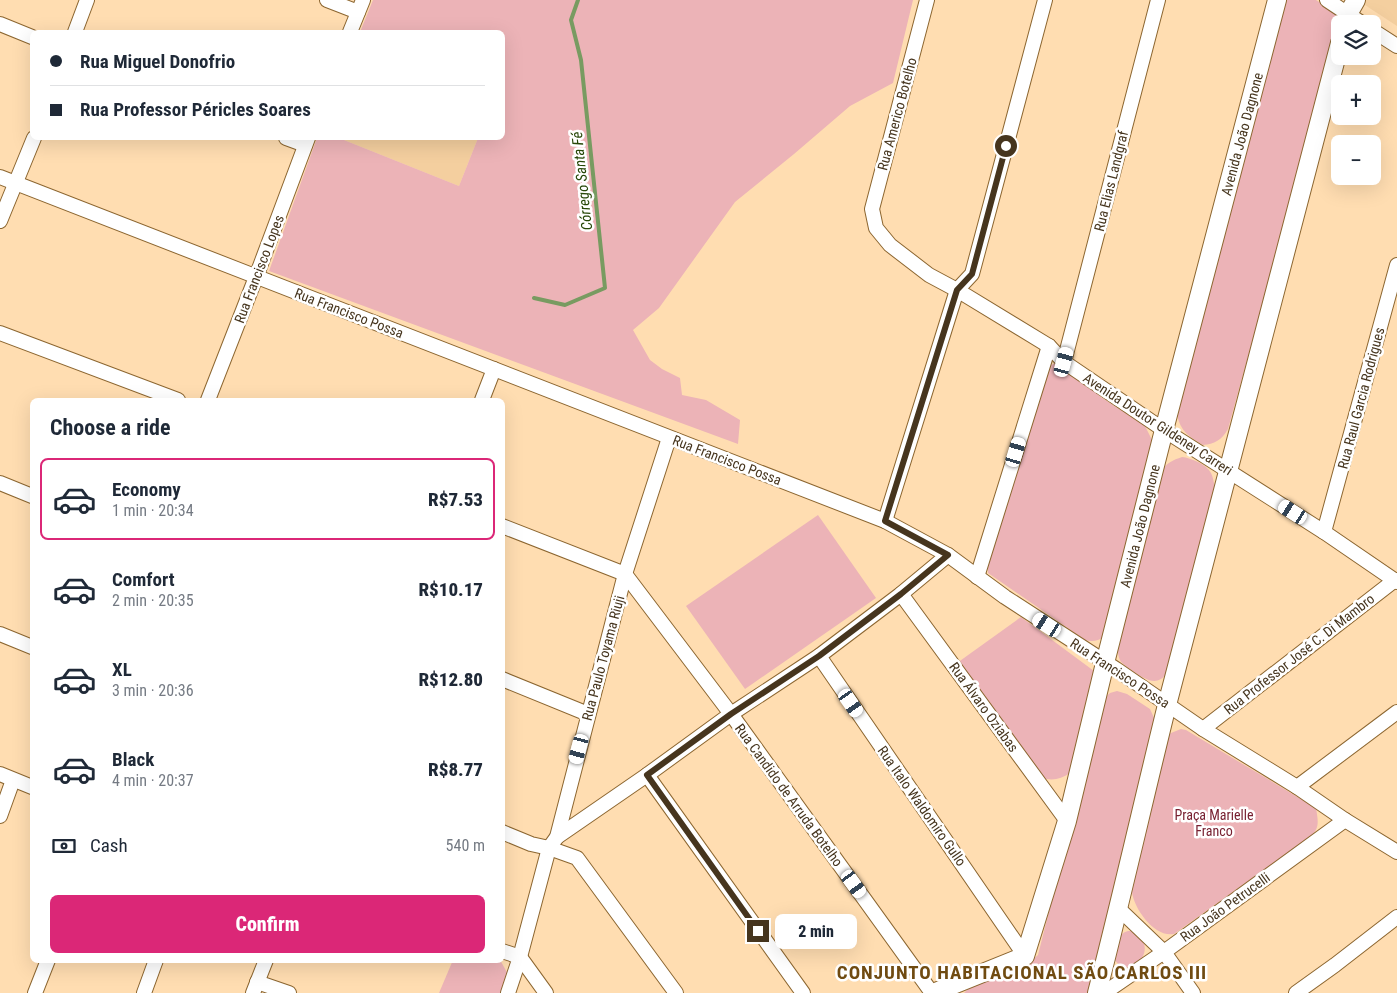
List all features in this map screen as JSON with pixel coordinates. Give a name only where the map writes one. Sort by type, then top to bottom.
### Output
[{"type":"street","points":[[76,30],[87,0]]},
{"type":"street","points":[[327,0],[360,6],[351,30]]},
{"type":"street","name":"Rua Americo Botelho","points":[[876,228],[872,209],[927,0]]},
{"type":"street","points":[[885,521],[957,290],[972,274],[1044,0]]},
{"type":"street","name":"Rua Elias Landgraf","points":[[1064,362],[1158,0]]},
{"type":"street","name":"Avenida João Dagnone","points":[[1025,956],[1067,821],[1164,430],[1278,0]]},
{"type":"street","points":[[1327,0],[1350,13]]},
{"type":"street","points":[[0,24],[30,36]]},
{"type":"street","points":[[1381,36],[1397,46]]},
{"type":"street","points":[[1097,993],[1168,704],[1334,65]]},
{"type":"street","points":[[0,221],[33,140]]},
{"type":"street","name":"Rua Francisco Lopes","points":[[209,398],[306,141]]},
{"type":"street","name":"Rua Francisco Possa","points":[[0,177],[885,521],[948,555],[1012,602],[1203,729],[1297,787],[1345,820],[1394,846]]},
{"type":"street","name":"Avenida Doutor Gildeney Carreri","points":[[876,228],[890,245],[929,276],[957,290],[1050,346],[1064,362],[1164,430],[1324,532],[1396,581]]},
{"type":"street","name":"Rua Raul Garcia Rodrigues","points":[[1324,532],[1397,264]]},
{"type":"street","points":[[0,333],[173,398]]},
{"type":"street","points":[[977,577],[1050,346]]},
{"type":"street","points":[[483,398],[494,369]]},
{"type":"street","name":"Rua Paulo Toyama Riuji","points":[[508,993],[553,842],[625,574],[669,438]]},
{"type":"street","points":[[0,483],[30,495]]},
{"type":"street","points":[[505,527],[625,574]]},
{"type":"street","points":[[505,833],[531,844],[553,842],[731,714],[819,656],[901,594],[948,555]]},
{"type":"street","name":"Rua Candido de Arruda Botelho","points":[[625,574],[731,714],[932,993]]},
{"type":"street","name":"Rua Professor José C. Di Mambro","points":[[1203,729],[1396,581]]},
{"type":"street","name":"Rua Álvaro Oziabas","points":[[901,594],[1067,821]]},
{"type":"street","points":[[0,634],[30,646]]},
{"type":"street","name":"Rua Italo Waldomiro Gullo","points":[[819,656],[1025,956]]},
{"type":"street","points":[[505,680],[588,714]]},
{"type":"street","points":[[1297,787],[1397,712]]},
{"type":"street","points":[[0,774],[30,786]]},
{"type":"street","points":[[647,775],[803,993]]},
{"type":"street","points":[[0,816],[13,780]]},
{"type":"street","name":"Rua João Petrucelli","points":[[1104,993],[1164,952],[1345,820]]},
{"type":"street","points":[[553,842],[577,858],[676,993]]},
{"type":"street","points":[[1119,909],[1164,952],[1193,993]]},
{"type":"street","points":[[1296,993],[1397,917]]},
{"type":"street","points":[[505,952],[520,957],[546,993]]},
{"type":"street","points":[[932,993],[1025,956]]},
{"type":"street","points":[[35,993],[47,963]]},
{"type":"street","points":[[144,993],[155,963]]},
{"type":"street","points":[[265,963],[255,988],[289,993]]},
{"type":"shaded area","points":[[1358,0],[1397,0],[1397,26],[1381,15]]},
{"type":"shaded area","points":[[344,140],[477,140],[459,186]]},
{"type":"green space","points":[[373,0],[913,0],[893,83],[850,106],[735,202],[659,308],[633,330],[650,360],[662,369],[680,378],[682,395],[706,400],[740,420],[738,444],[269,271],[316,140],[344,140],[459,186],[477,140],[505,140],[505,30],[361,30]]},
{"type":"green space","points":[[1281,0],[1316,0],[1339,15],[1331,15],[1331,55],[1228,429],[1217,441],[1203,445],[1193,439],[1182,428],[1177,413]]},
{"type":"green space","points":[[1056,363],[1061,363],[1101,397],[1145,426],[1153,442],[1104,637],[1095,641],[1085,640],[988,573],[988,567],[1047,369]]},
{"type":"green space","points":[[1182,457],[1198,462],[1206,467],[1211,473],[1215,489],[1166,674],[1159,680],[1151,681],[1138,675],[1121,662],[1118,651],[1161,472],[1170,462]]},
{"type":"green space","points":[[818,515],[876,598],[745,689],[686,606]]},
{"type":"green space","points":[[1021,617],[1094,671],[1070,773],[1057,779],[1042,778],[957,663]]},
{"type":"green space","points":[[1117,691],[1127,694],[1150,709],[1155,720],[1092,993],[964,993],[970,987],[1031,961],[1038,955],[1102,700],[1110,693]]},
{"type":"green space","name":"Praça Marielle Franco","points":[[1181,729],[1186,730],[1316,808],[1318,824],[1311,836],[1174,934],[1167,934],[1153,927],[1141,914],[1132,892],[1166,737]]},
{"type":"green space","points":[[1128,931],[1134,932],[1138,936],[1143,942],[1145,949],[1139,962],[1127,967],[1120,965],[1114,959],[1119,938]]},
{"type":"green space","points":[[452,963],[502,963],[508,974],[502,993],[439,993]]},
{"type":"waterway","name":"Córrego Santa Fé","points":[[534,298],[565,305],[605,288],[581,60],[571,20],[578,0]]},
{"type":"district","name":"CONJUNTO HABITACIONAL SÃO CARLOS III","points":[[1022,972]]},
{"type":"route","points":[[758,931],[647,775],[731,714],[819,656],[901,594],[948,555],[885,521],[957,290],[972,274],[1006,146]]}]
